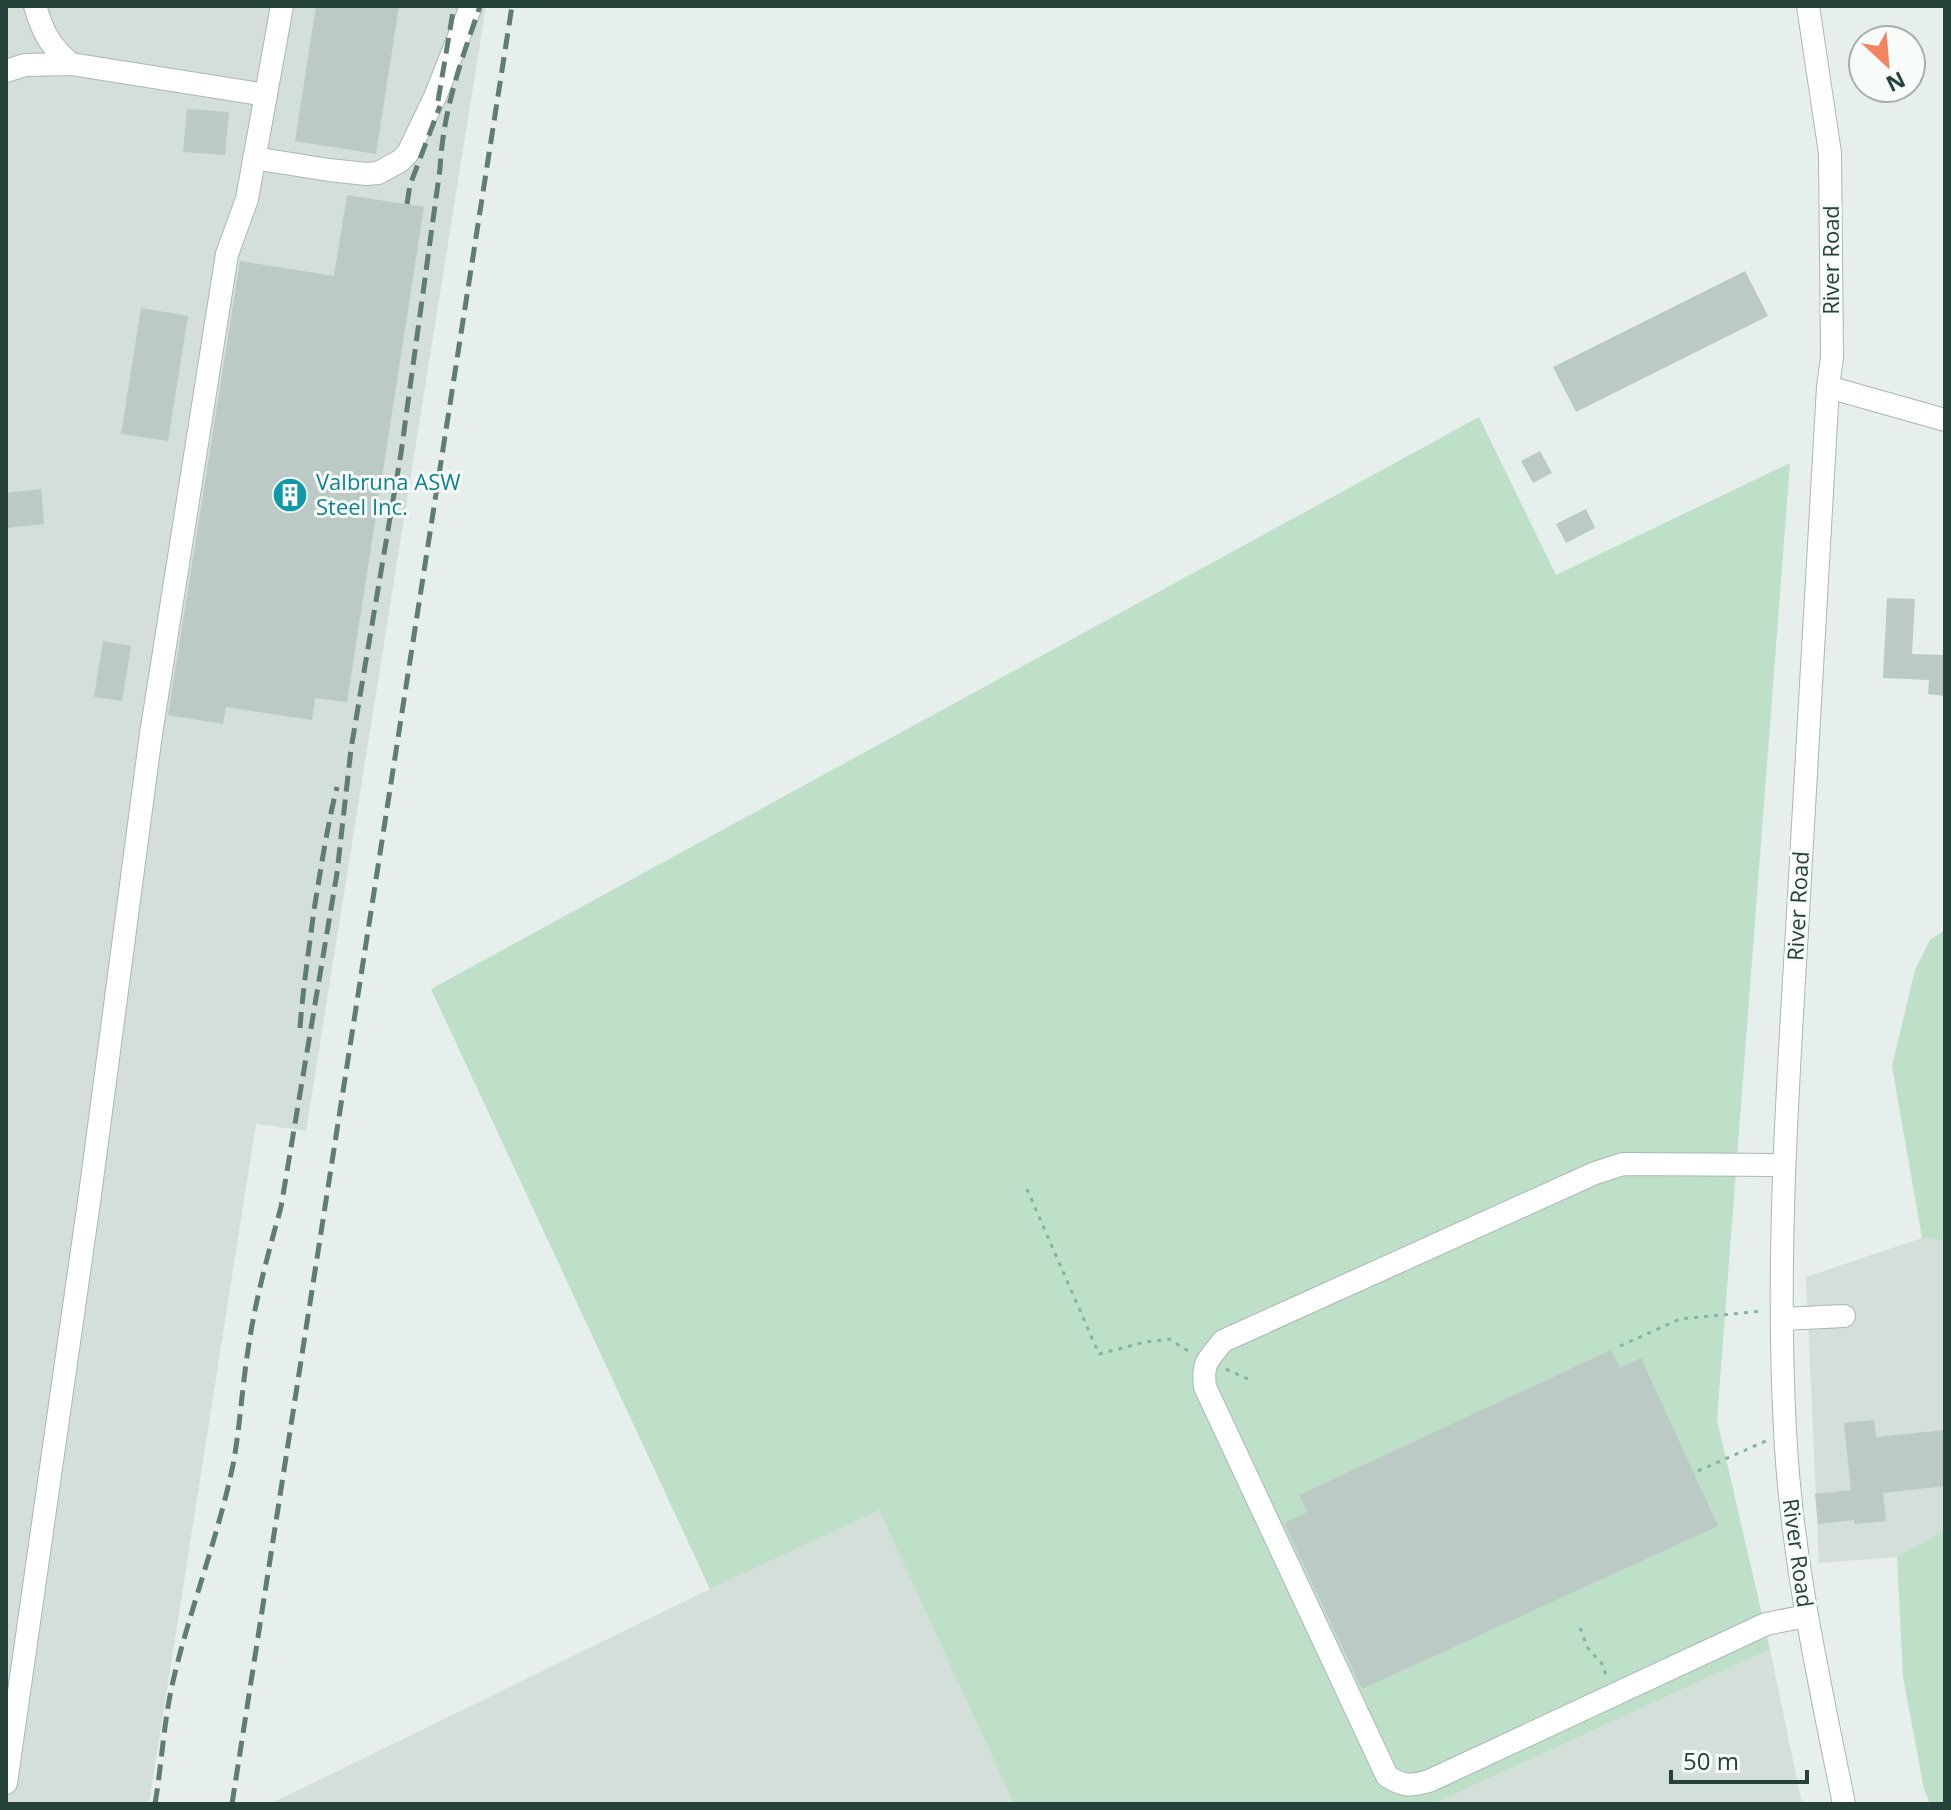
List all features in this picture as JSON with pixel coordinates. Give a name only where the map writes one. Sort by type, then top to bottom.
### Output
[{"type":"street","points":[[35,6],[44,33],[71,64]]},
{"type":"street","points":[[6,1783],[151,734],[227,254],[247,199],[282,6]]},
{"type":"street","points":[[254,158],[366,174],[378,173],[400,161],[408,153],[435,97],[471,6]]},
{"type":"street","name":"River Road","points":[[1808,6],[1830,153],[1832,357],[1783,1165],[1782,1314],[1785,1432],[1791,1507],[1806,1616],[1844,1804]]},
{"type":"street","points":[[6,71],[25,65],[71,64],[266,95]]},
{"type":"street","points":[[1828,387],[1945,420]]},
{"type":"street","points":[[1783,1165],[1623,1164],[1595,1173],[1223,1341],[1206,1361],[1203,1371],[1205,1387],[1387,1776],[1398,1783],[1412,1786],[1429,1781],[1766,1624],[1806,1616]]},
{"type":"street","points":[[1782,1314],[1844,1316]]},
{"type":"path","points":[[1027,1189],[1099,1354],[1169,1339],[1206,1361],[1248,1379]]},
{"type":"path","points":[[1620,1346],[1680,1319],[1782,1314]]},
{"type":"path","points":[[1698,1471],[1785,1432]]},
{"type":"path","points":[[1580,1628],[1589,1649],[1599,1658],[1605,1670],[1609,1697]]},
{"type":"shaded area","points":[[6,6],[486,6],[306,1131],[256,1124],[149,1804],[6,1804]]},
{"type":"shaded area","points":[[1922,1238],[1945,1241],[1945,1530],[1897,1557],[1819,1563],[1806,1277]]},
{"type":"shaded area","points":[[879,1509],[1014,1804],[270,1804],[710,1589]]},
{"type":"shaded area","points":[[1770,1649],[1802,1804],[1433,1804]]},
{"type":"green space","points":[[1479,417],[1556,575],[1790,463],[1717,1420],[1770,1649],[1433,1804],[1014,1804],[879,1510],[710,1589],[431,989]]},
{"type":"green space","points":[[1945,930],[1945,1241],[1922,1238],[1892,1066],[1915,970],[1930,940]]},
{"type":"green space","points":[[1945,1530],[1945,1804],[1930,1804],[1924,1789],[1903,1677],[1897,1557]]},
{"type":"building","points":[[316,6],[399,6],[376,154],[295,141]]},
{"type":"building","points":[[187,109],[229,112],[225,155],[183,152]]},
{"type":"building","name":"Valbruna ASW Steel Inc.","points":[[347,195],[424,207],[347,702],[315,698],[312,720],[226,707],[223,724],[168,715],[240,261],[334,276]]},
{"type":"building","points":[[1745,271],[1768,316],[1576,412],[1553,367]]},
{"type":"building","points":[[141,308],[188,316],[168,441],[121,434]]},
{"type":"building","points":[[1540,451],[1552,473],[1533,483],[1521,461]]},
{"type":"building","points":[[41,489],[44,524],[6,528],[6,493]]},
{"type":"building","points":[[1586,509],[1595,528],[1566,543],[1556,524]]},
{"type":"building","points":[[1887,598],[1915,599],[1912,654],[1945,655],[1945,696],[1928,694],[1929,680],[1883,678]]},
{"type":"building","points":[[103,641],[131,646],[122,701],[94,697]]},
{"type":"building","points":[[1611,1350],[1620,1368],[1641,1358],[1718,1526],[1362,1689],[1284,1523],[1307,1512],[1299,1495]]},
{"type":"building","points":[[1874,1420],[1876,1437],[1945,1430],[1945,1486],[1883,1493],[1886,1521],[1855,1524],[1854,1520],[1818,1524],[1815,1494],[1851,1490],[1844,1423]]},
{"type":"railway","points":[[438,101],[454,6]]},
{"type":"railway","points":[[155,1804],[171,1693],[233,1465],[251,1332],[281,1207],[337,873],[351,749],[401,453],[445,126],[480,6]]},
{"type":"railway","points":[[232,1804],[512,6]]},
{"type":"railway","points":[[407,204],[410,185],[440,106]]},
{"type":"railway","points":[[300,1028],[314,910],[337,787]]},
{"type":"place","name":"Valbruna ASW Steel Inc.","points":[[290,495]]}]
